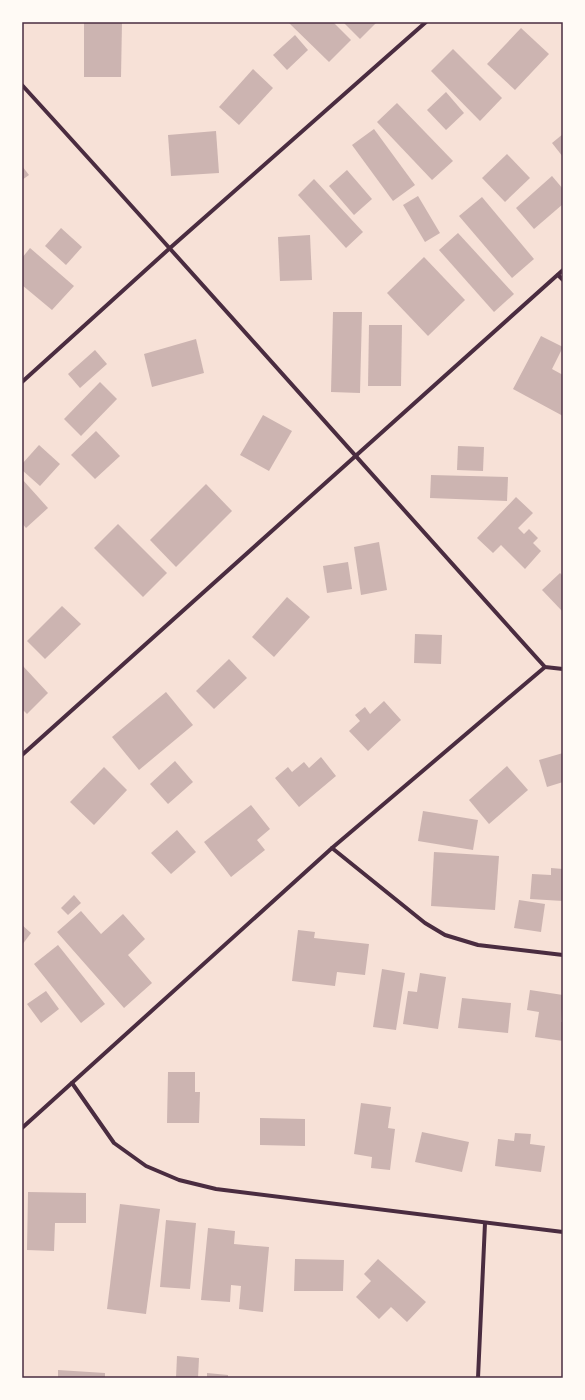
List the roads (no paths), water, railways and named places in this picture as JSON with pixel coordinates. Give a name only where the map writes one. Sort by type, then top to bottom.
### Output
[{"type":"street","points":[[22,382],[170,248],[426,22]]},
{"type":"street","points":[[22,85],[545,667],[563,670]]},
{"type":"street","points":[[22,755],[563,270]]},
{"type":"street","points":[[558,275],[563,280]]},
{"type":"street","points":[[22,1128],[332,848],[545,667]]},
{"type":"street","points":[[332,848],[425,923],[445,936],[478,945],[563,955]]},
{"type":"street","points":[[72,1083],[114,1143],[146,1166],[179,1180],[216,1188],[563,1232]]},
{"type":"street","points":[[478,1378],[485,1223]]}]
